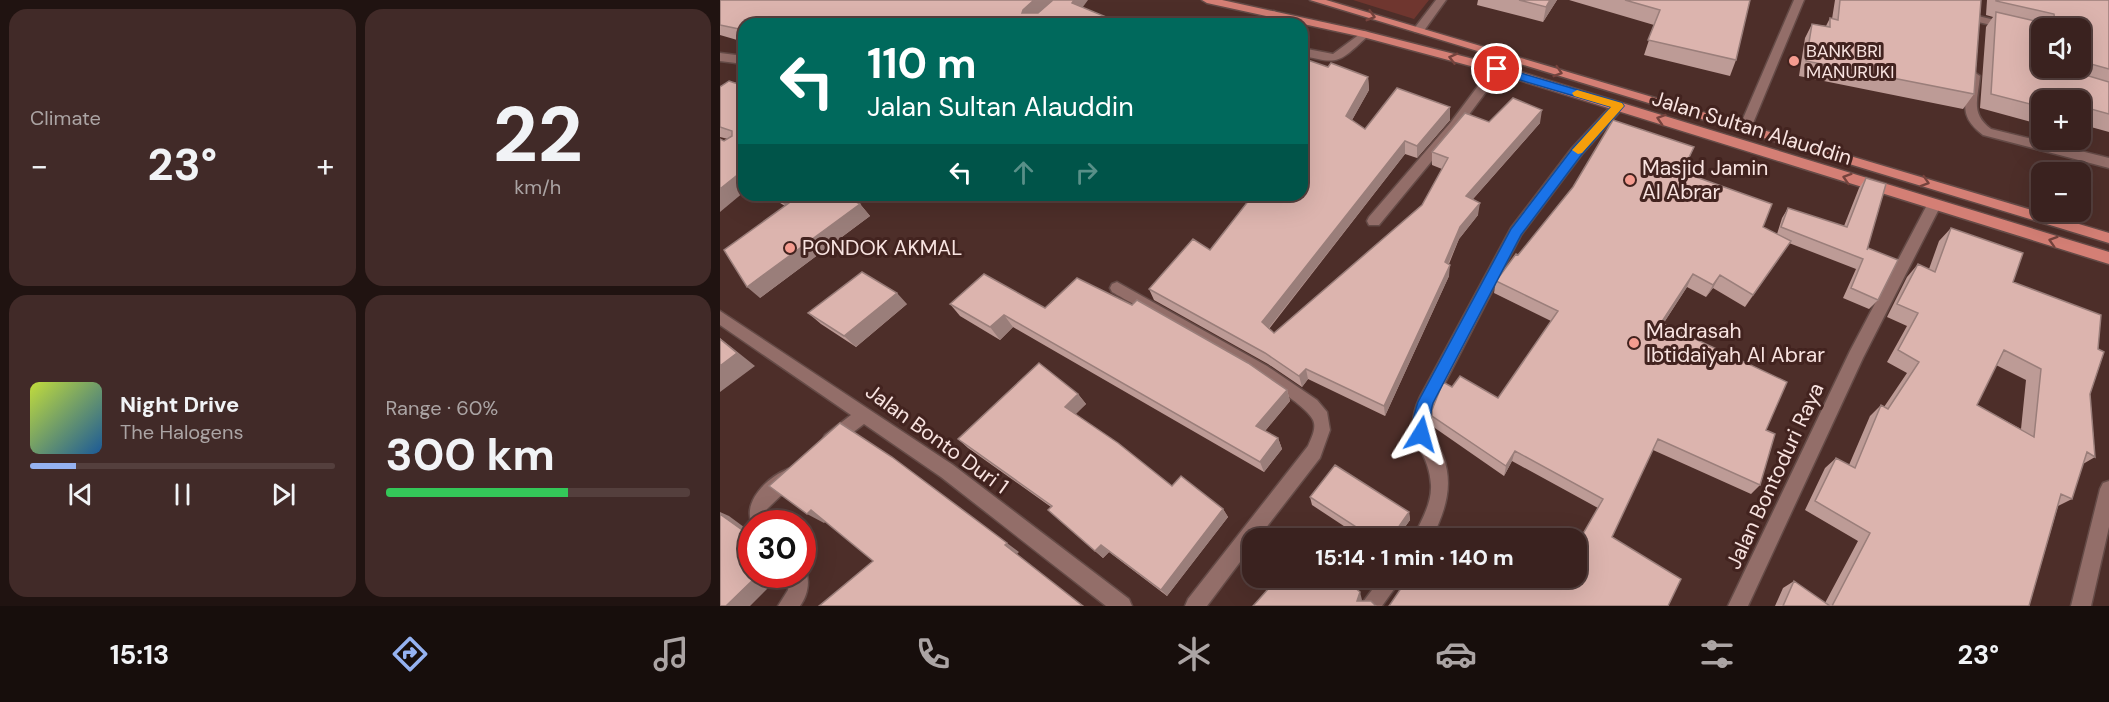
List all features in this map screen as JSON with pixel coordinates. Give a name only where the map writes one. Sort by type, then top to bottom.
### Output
[{"type":"main road","name":"Jalan Sultan Alauddin","points":[[1207,0],[1265,18]]},
{"type":"main road","name":"Jalan Sultan Alauddin","points":[[1315,0],[1748,119],[2109,238]]},
{"type":"main road","name":"Jalan Sultan Alauddin","points":[[1308,27],[1497,69],[2109,258]]},
{"type":"street","points":[[1419,30],[1442,0]]},
{"type":"street","points":[[1748,119],[1799,0]]},
{"type":"street","points":[[1978,20],[2031,32]]},
{"type":"street","points":[[1308,53],[1337,59],[1360,37]]},
{"type":"street","points":[[720,57],[738,59]]},
{"type":"street","points":[[1975,66],[1971,113],[1975,123],[1987,132],[2109,163]]},
{"type":"street","points":[[1374,221],[1455,125],[1497,69]]},
{"type":"street","points":[[720,100],[738,86]]},
{"type":"street","points":[[1428,528],[1436,511],[1440,487],[1435,458],[1421,434],[1421,416],[1426,402],[1516,232],[1577,151],[1618,106]]},
{"type":"street","name":"Jalan Bontoduri Raya","points":[[1738,606],[1856,356],[1934,205]]},
{"type":"street","points":[[1117,288],[1236,355],[1310,402],[1322,416],[1322,435],[1314,452],[1195,606]]},
{"type":"street","name":"Jalan Bonto Duri 1","points":[[721,318],[947,471],[1122,606]]},
{"type":"street","points":[[821,449],[864,414]]},
{"type":"street","points":[[757,510],[759,503],[804,463]]},
{"type":"street","points":[[2081,606],[2109,489]]},
{"type":"street","points":[[788,606],[798,593],[798,588]]},
{"type":"street","points":[[1370,606],[1385,588]]},
{"type":"shaded area","points":[[1353,0],[1429,0],[1414,19]]},
{"type":"building","points":[[720,0],[1034,0],[1022,13],[1038,13],[1053,0],[1074,0],[1072,3],[1108,18],[738,18],[738,29],[720,25]]},
{"type":"building","points":[[1519,0],[1550,0],[1546,7]]},
{"type":"building","points":[[1625,0],[1750,0],[1736,60],[1648,40],[1660,10]]},
{"type":"building","points":[[1840,0],[1981,0],[1974,94],[1806,61],[1812,24],[1830,27],[1830,18],[1838,20]]},
{"type":"building","points":[[2109,0],[2109,69],[2091,64],[2091,18],[2054,18],[2054,14],[1996,1]]},
{"type":"building","points":[[1996,12],[2031,20],[2031,78],[2091,77],[2109,82],[2109,114],[2091,109],[2091,90],[2031,90],[2031,104],[1991,94]]},
{"type":"building","points":[[1308,60],[1328,67],[1331,63],[1368,77],[1346,116],[1365,129],[1397,88],[1450,107],[1417,146],[1405,141],[1262,322],[1274,333],[1422,205],[1448,158],[1432,152],[1465,113],[1489,122],[1513,98],[1542,110],[1466,196],[1480,203],[1460,227],[1445,262],[1450,265],[1384,406],[1306,369],[1299,376],[1265,353],[1149,289],[1193,239],[1210,250],[1248,201],[1308,201]]},
{"type":"building","points":[[729,81],[738,84],[738,175],[720,189],[720,139],[724,141],[732,136],[732,131],[720,127],[720,87]]},
{"type":"building","points":[[1613,120],[1694,147],[1682,172],[1772,204],[1763,227],[1791,241],[1753,295],[1720,275],[1713,285],[1693,274],[1661,323],[1787,382],[1766,430],[1775,434],[1760,485],[1658,439],[1612,537],[1681,579],[1668,606],[1389,606],[1401,588],[1587,588],[1586,528],[1603,499],[1515,451],[1506,466],[1432,416],[1432,410],[1443,382],[1452,387],[1460,376],[1498,398],[1558,311],[1496,281],[1573,187]]},
{"type":"building","points":[[1866,178],[1886,184],[1867,250],[1868,248],[1898,260],[1878,300],[1851,288],[1863,259],[1781,227],[1788,208],[1847,227]]},
{"type":"building","points":[[792,201],[854,201],[860,204],[747,287],[724,250]]},
{"type":"building","points":[[1951,228],[2023,253],[2013,282],[2101,315],[2098,349],[2104,352],[2090,394],[2095,457],[2087,452],[2072,499],[2061,494],[2029,606],[1832,606],[1870,533],[1815,501],[1836,458],[1855,468],[1881,405],[1888,409],[1919,362],[1898,350],[1918,313],[1897,304],[1918,264],[1935,272]],"holes":[[[2004,350],[2041,369],[2034,437],[1977,405]]]},
{"type":"building","points":[[862,272],[897,293],[844,336],[808,313]]},
{"type":"building","points":[[984,274],[1045,308],[1077,278],[1132,305],[1137,300],[1248,363],[1287,390],[1256,426],[1278,438],[1260,462],[1004,315],[990,327],[950,304]]},
{"type":"building","points":[[720,339],[737,353],[720,366]]},
{"type":"building","points":[[1039,363],[1078,394],[1065,407],[1118,443],[1172,486],[1181,476],[1223,509],[1161,590],[1101,545],[1095,551],[1048,510],[1052,506],[958,439]]},
{"type":"building","points":[[840,423],[892,457],[1007,543],[1005,545],[1083,606],[819,606],[873,561],[816,514],[816,510],[802,510],[769,486]]},
{"type":"building","points":[[1335,465],[1409,512],[1398,528],[1358,528],[1310,497]]},
{"type":"building","points":[[720,514],[738,527],[738,588],[745,588],[726,606],[720,606]]},
{"type":"building","points":[[1794,581],[1830,606],[1783,606]]},
{"type":"building","points":[[1269,588],[1355,588],[1360,592],[1357,601],[1371,601],[1376,606],[1253,606]]},
{"type":"slow traffic","points":[[1577,93],[1618,106],[1578,150]]},
{"type":"place","name":"BANK BRI MANURUKI","points":[[1794,61]]},
{"type":"place","name":"Masjid Jamin Al Abrar","points":[[1630,180]]},
{"type":"place","name":"PONDOK AKMAL","points":[[790,248]]},
{"type":"place","name":"Madrasah Ibtidaiyah Al Abrar","points":[[1634,343]]},
{"type":"route","points":[[1421,434],[1421,416],[1426,402],[1516,232],[1577,151],[1618,106],[1497,69]]}]
